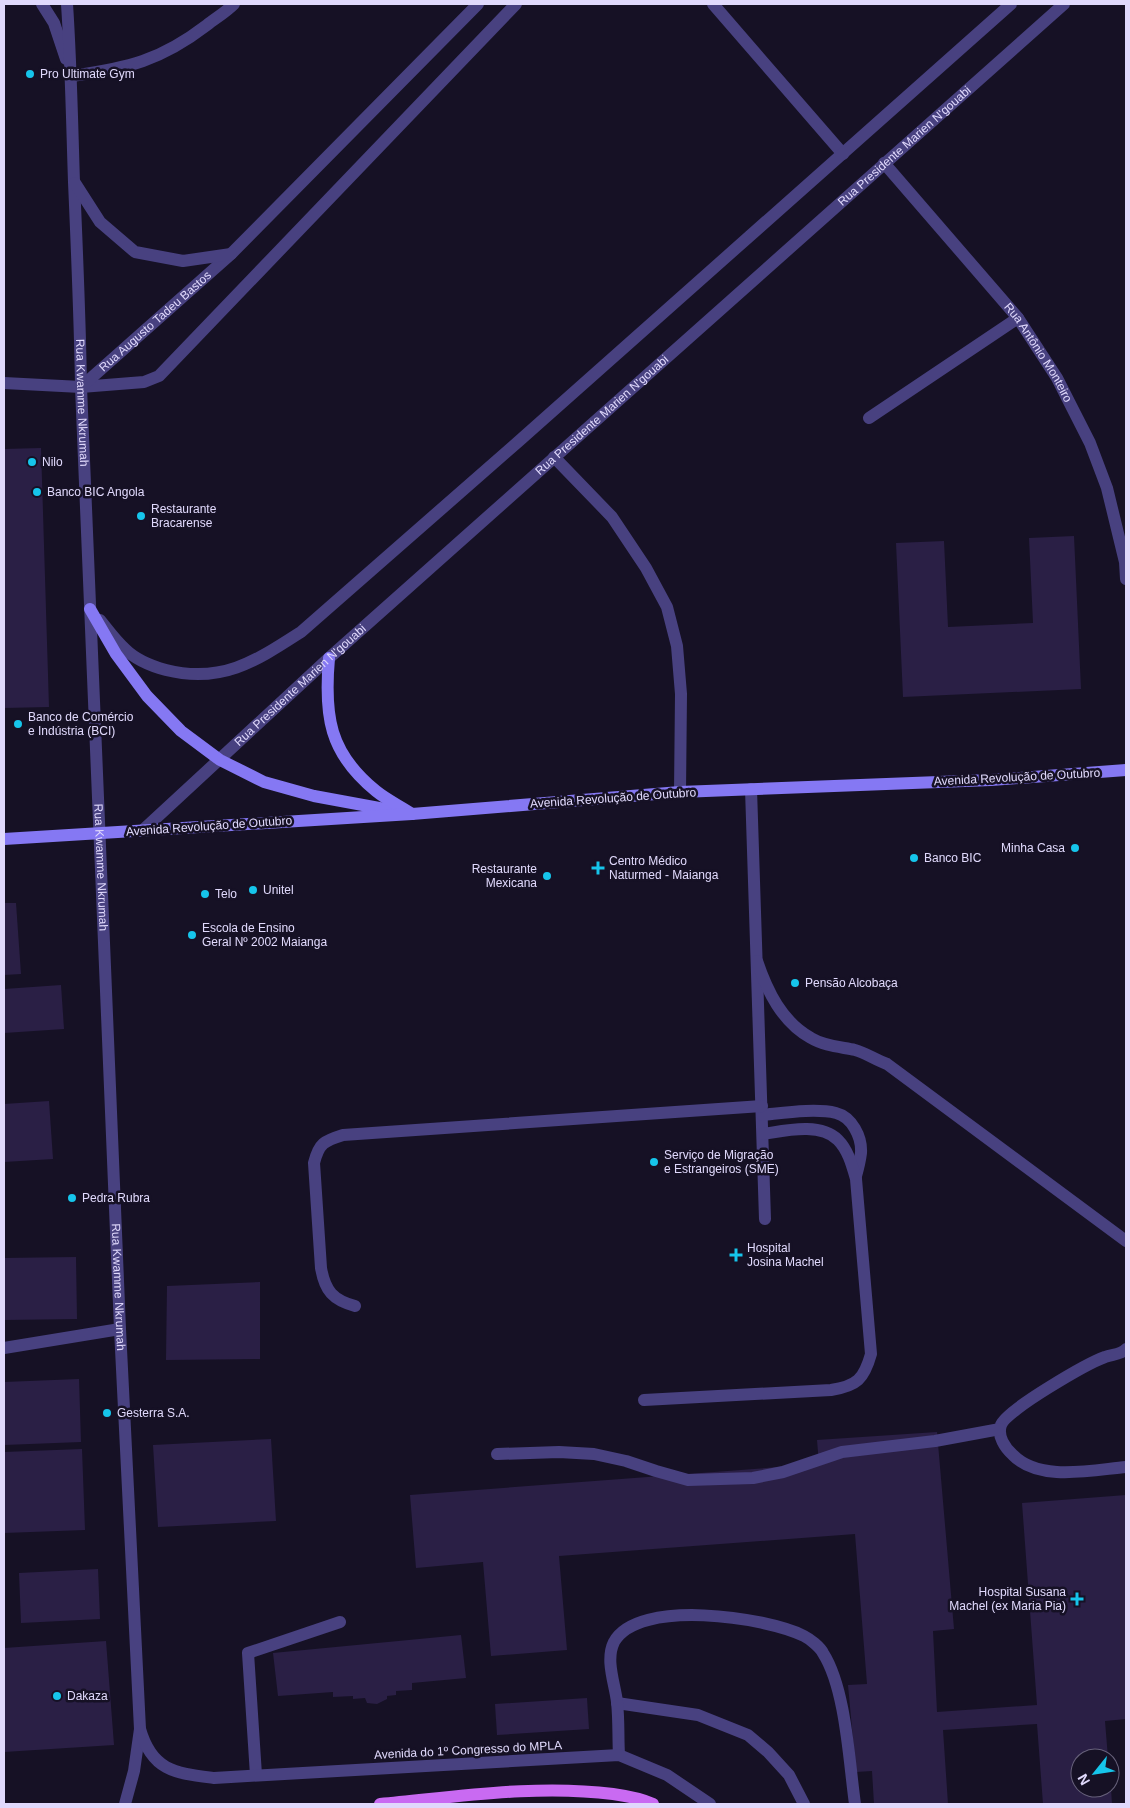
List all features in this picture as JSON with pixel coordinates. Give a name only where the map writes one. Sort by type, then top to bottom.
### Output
[{"type":"main road","points":[[90,609],[116,654],[147,696],[182,730],[220,760],[264,782],[314,796],[412,814]]},
{"type":"main road","points":[[329,658],[326,691],[329,722],[340,751],[356,772],[377,792],[412,814]]},
{"type":"main road","name":"Avenida Revolução de Outubro","points":[[4,839],[412,814],[680,792],[991,780],[1126,770]]},
{"type":"main road","points":[[380,1804],[516,1792],[580,1790],[642,1798],[653,1804]]},
{"type":"street","points":[[42,4],[54,23],[72,76],[116,70],[141,63],[168,52],[190,38],[234,4]]},
{"type":"street","name":"Rua Kwamme Nkrumah","points":[[67,4],[72,76],[81,387],[120,1329],[140,1729]]},
{"type":"street","name":"Rua Augusto Tadeu Bastos","points":[[81,387],[231,254],[478,4]]},
{"type":"street","name":"Rua Augusto Tadeu Bastos","points":[[81,387],[144,382],[159,376],[516,4]]},
{"type":"street","points":[[712,4],[843,154]]},
{"type":"street","points":[[90,609],[126,650],[149,665],[177,672],[205,675],[234,668],[261,658],[301,632],[1011,4]]},
{"type":"street","name":"Rua Presidente Marien N'gouabi","points":[[142,831],[329,658],[1064,4]]},
{"type":"street","name":"Rua Antônio Monteiro","points":[[884,163],[1018,318],[1057,378],[1090,444],[1107,488],[1125,562],[1126,579]]},
{"type":"street","points":[[74,182],[100,222],[135,252],[182,261],[231,254]]},
{"type":"street","points":[[869,418],[1018,318]]},
{"type":"street","points":[[4,383],[81,387]]},
{"type":"street","points":[[554,457],[612,517],[646,568],[667,607],[677,646],[681,694],[680,792]]},
{"type":"street","points":[[751,789],[765,1219]]},
{"type":"street","points":[[757,961],[770,995],[781,1011],[794,1025],[811,1038],[832,1046],[857,1051],[886,1064],[1126,1241]]},
{"type":"street","points":[[355,1306],[341,1302],[331,1294],[323,1282],[321,1268],[314,1163],[318,1148],[329,1139],[343,1135],[762,1110],[837,1113],[849,1121],[858,1135],[861,1152],[856,1179]]},
{"type":"street","points":[[644,1400],[846,1388],[858,1380],[867,1370],[871,1354],[856,1179],[849,1158],[838,1140],[826,1132],[814,1130],[763,1134]]},
{"type":"street","points":[[4,1348],[120,1329]]},
{"type":"street","points":[[1125,1351],[1105,1357],[1028,1400],[1005,1418],[1001,1423],[1000,1429],[1003,1442],[1016,1458],[1027,1465],[1046,1471],[1070,1472],[1126,1467]]},
{"type":"street","points":[[497,1454],[559,1452],[594,1454],[626,1461],[656,1472],[688,1480],[753,1478],[784,1472],[813,1460],[842,1452],[935,1441],[1000,1429]]},
{"type":"street","points":[[619,1755],[617,1703],[611,1655],[614,1643],[621,1634],[649,1620],[669,1616],[736,1617],[781,1627],[806,1636],[823,1652],[834,1675],[844,1721],[855,1804]]},
{"type":"street","points":[[256,1775],[248,1653],[340,1622]]},
{"type":"street","points":[[617,1703],[698,1715],[748,1735],[768,1752],[789,1775],[804,1804]]},
{"type":"street","points":[[125,1804],[134,1771],[140,1729]]},
{"type":"street","name":"Avenida do 1º Congresso do MPLA","points":[[140,1729],[145,1746],[156,1760],[170,1769],[186,1774],[214,1778],[619,1755],[667,1775],[710,1804]]},
{"type":"building","points":[[41,448],[49,707],[4,708],[4,449]]},
{"type":"building","points":[[1074,536],[1081,689],[903,697],[896,543],[944,541],[948,627],[1033,623],[1029,538]]},
{"type":"building","points":[[4,903],[16,903],[21,974],[4,975]]},
{"type":"building","points":[[61,985],[64,1029],[4,1033],[4,989]]},
{"type":"building","points":[[49,1101],[53,1159],[4,1162],[4,1104]]},
{"type":"building","points":[[76,1257],[77,1319],[4,1320],[4,1258]]},
{"type":"building","points":[[260,1282],[260,1359],[166,1360],[167,1286]]},
{"type":"building","points":[[79,1379],[81,1442],[4,1445],[4,1382]]},
{"type":"building","name":"Hospital Susana Machel (ex Maria Pia)","points":[[937,1432],[954,1629],[933,1631],[937,1712],[1037,1705],[1022,1503],[1126,1495],[1126,1719],[1105,1721],[1107,1748],[1070,1748],[1070,1798],[1112,1798],[1112,1804],[1043,1804],[1037,1724],[943,1730],[948,1804],[874,1804],[872,1771],[856,1772],[848,1685],[867,1684],[855,1534],[559,1556],[567,1650],[491,1656],[483,1562],[416,1568],[410,1495],[819,1464],[817,1440]]},
{"type":"building","points":[[271,1439],[276,1521],[158,1527],[153,1445]]},
{"type":"building","points":[[82,1449],[85,1530],[4,1533],[4,1452]]},
{"type":"building","points":[[98,1569],[100,1619],[21,1623],[19,1573]]},
{"type":"building","points":[[461,1635],[466,1678],[412,1683],[412,1690],[396,1691],[396,1695],[387,1696],[387,1699],[377,1704],[367,1703],[365,1698],[353,1699],[353,1696],[333,1697],[333,1692],[278,1696],[273,1653]]},
{"type":"building","name":"Dakaza","points":[[106,1641],[114,1745],[4,1752],[4,1648]]},
{"type":"building","points":[[587,1698],[589,1729],[497,1735],[495,1704]]},
{"type":"place","name":"Pro Ultimate Gym","points":[[30,74]]},
{"type":"place","name":"Nilo","points":[[32,462]]},
{"type":"place","name":"Banco BIC Angola","points":[[37,492]]},
{"type":"place","name":"Restaurante Bracarense","points":[[141,516]]},
{"type":"place","name":"Banco de Comércio e Indústria (BCI)","points":[[18,724]]},
{"type":"place","name":"Minha Casa","points":[[1075,848]]},
{"type":"place","name":"Banco BIC","points":[[914,858]]},
{"type":"place","name":"Centro Médico Naturmed - Maianga","points":[[598,868]]},
{"type":"place","name":"Restaurante Mexicana","points":[[547,876]]},
{"type":"place","name":"Unitel","points":[[253,890]]},
{"type":"place","name":"Telo","points":[[205,894]]},
{"type":"place","name":"Escola de Ensino Geral Nº 2002 Maianga","points":[[192,935]]},
{"type":"place","name":"Pensão Alcobaça","points":[[795,983]]},
{"type":"place","name":"Serviço de Migração e Estrangeiros (SME)","points":[[654,1162]]},
{"type":"place","name":"Pedra Rubra","points":[[72,1198]]},
{"type":"place","name":"Hospital Josina Machel","points":[[736,1255]]},
{"type":"place","name":"Gesterra S.A.","points":[[107,1413]]},
{"type":"place","name":"Hospital Susana Machel (ex Maria Pia)","points":[[1077,1599]]},
{"type":"place","name":"Dakaza","points":[[57,1696]]}]
